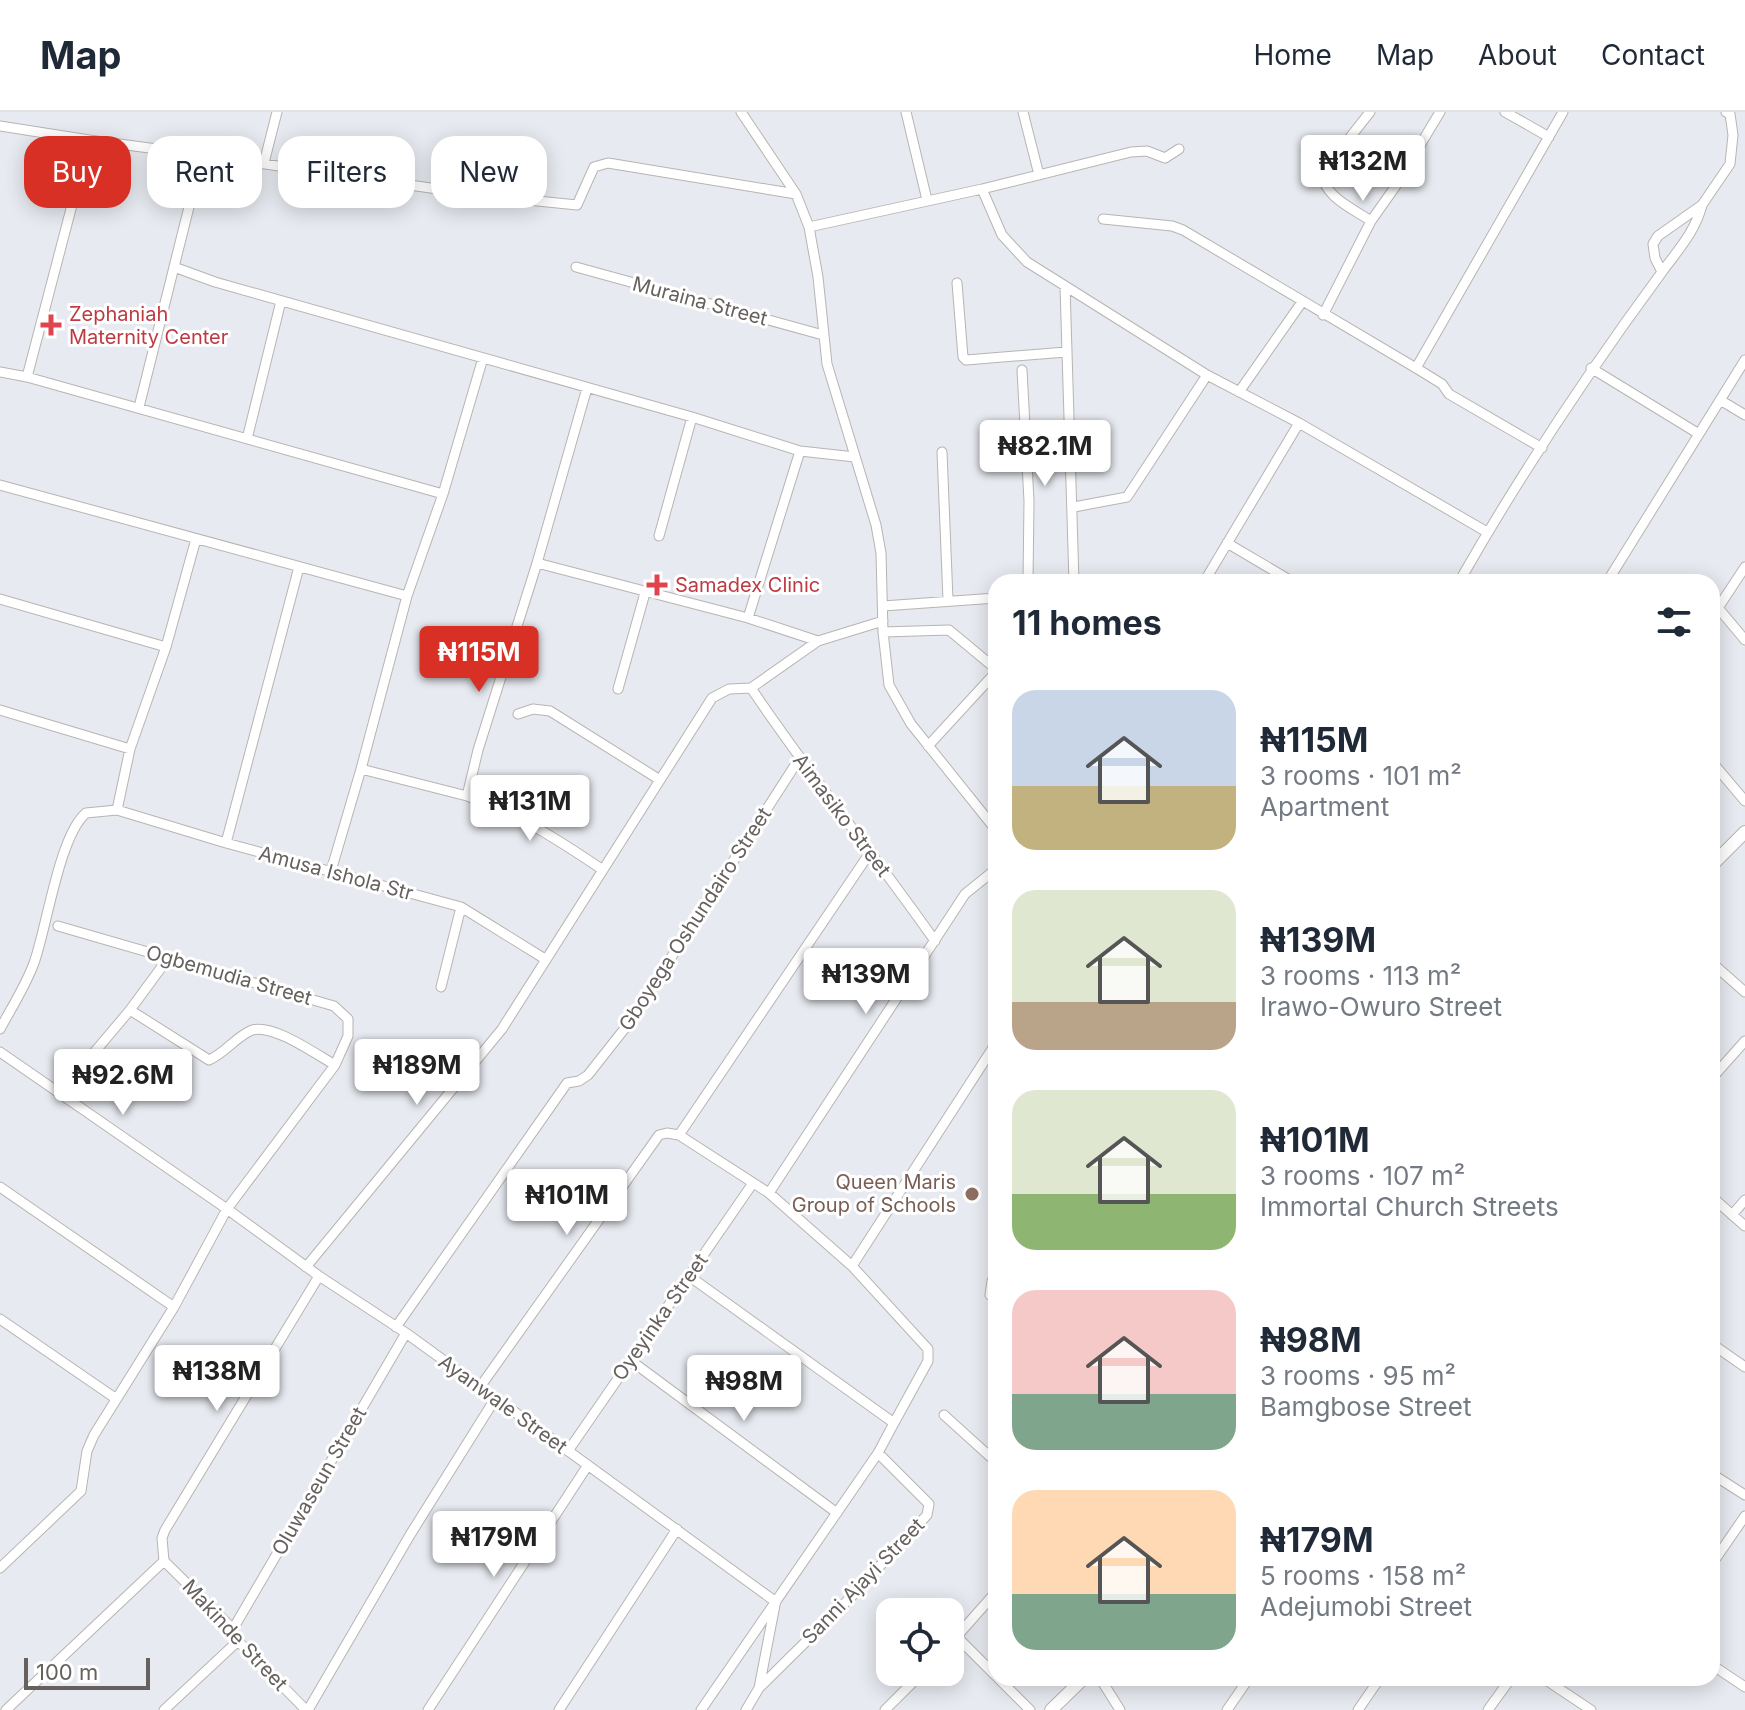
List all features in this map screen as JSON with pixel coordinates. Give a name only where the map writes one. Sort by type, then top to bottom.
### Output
[{"type":"main road","points":[[1720,857],[1745,832]]},
{"type":"main road","points":[[1051,1710],[1076,1686]]},
{"type":"street","points":[[277,112],[264,163],[479,195],[577,205],[594,167],[608,163],[796,194]]},
{"type":"street","points":[[741,112],[796,194],[809,227],[818,277],[827,364],[876,525],[881,553],[883,626],[889,685],[898,705],[928,746],[988,820]]},
{"type":"street","points":[[906,112],[927,200]]},
{"type":"street","points":[[1023,112],[1039,175]]},
{"type":"street","points":[[1370,112],[1322,173],[1328,192],[1371,221]]},
{"type":"street","points":[[1323,315],[1371,221],[1440,112]]},
{"type":"street","points":[[1505,112],[1549,137]]},
{"type":"street","points":[[1416,368],[1563,112]]},
{"type":"street","points":[[1463,574],[1591,368],[1681,249],[1698,221],[1702,205],[1730,164],[1733,135],[1728,113]]},
{"type":"street","points":[[0,126],[64,136]]},
{"type":"street","points":[[809,227],[1140,150],[1165,158],[1179,149]]},
{"type":"street","points":[[982,189],[1002,235],[1027,262],[1207,375],[1299,423],[1487,532]]},
{"type":"street","points":[[1662,272],[1653,244],[1658,236],[1702,205]]},
{"type":"street","points":[[27,377],[71,208]]},
{"type":"street","points":[[139,407],[189,208]]},
{"type":"street","points":[[1103,219],[1172,226],[1183,230],[1416,368],[1442,384],[1449,394],[1542,448]]},
{"type":"street","points":[[174,267],[281,301],[692,417],[800,451],[855,457]]},
{"type":"street","name":"Muraina Street","points":[[576,267],[823,335]]},
{"type":"street","points":[[957,283],[963,357],[966,360],[1066,352]]},
{"type":"street","points":[[1065,286],[1074,574]]},
{"type":"street","points":[[247,439],[281,301]]},
{"type":"street","points":[[1239,392],[1302,302]]},
{"type":"street","points":[[331,871],[407,596],[443,494],[483,358]]},
{"type":"street","points":[[1612,574],[1745,360]]},
{"type":"street","points":[[1591,368],[1699,434]]},
{"type":"street","points":[[1022,370],[1029,501],[1028,574]]},
{"type":"street","points":[[0,372],[139,407],[443,494]]},
{"type":"street","points":[[1074,507],[1127,497],[1207,375]]},
{"type":"street","points":[[467,796],[478,750],[537,563],[587,388]]},
{"type":"street","points":[[1720,400],[1745,415]]},
{"type":"street","points":[[659,536],[692,417]]},
{"type":"street","points":[[1209,574],[1299,423]]},
{"type":"street","points":[[748,618],[800,451]]},
{"type":"street","points":[[942,452],[948,600]]},
{"type":"street","points":[[0,485],[407,596]]},
{"type":"street","points":[[0,1029],[33,964],[47,924],[60,866],[79,819],[86,813],[117,810],[130,749],[166,647],[196,539]]},
{"type":"street","points":[[1227,543],[1279,574]]},
{"type":"street","points":[[537,563],[748,618],[818,641]]},
{"type":"street","points":[[226,843],[299,567]]},
{"type":"street","points":[[1720,607],[1745,567]]},
{"type":"street","points":[[618,689],[645,593]]},
{"type":"street","points":[[883,606],[988,598]]},
{"type":"street","points":[[0,599],[166,647]]},
{"type":"street","points":[[1720,617],[1745,640]]},
{"type":"street","points":[[306,1267],[502,1029],[712,698],[729,689],[751,688],[818,641],[883,626],[949,630],[988,664]]},
{"type":"street","points":[[928,746],[988,680]]},
{"type":"street","name":"Aimasiko Street","points":[[751,688],[799,759],[871,851],[935,941]]},
{"type":"street","points":[[518,714],[533,709],[550,711],[660,780]]},
{"type":"street","points":[[0,710],[130,749]]},
{"type":"street","name":"Gboyega Oshundairo Street","points":[[396,1327],[567,1083],[579,1081],[588,1075],[629,1023],[799,759]]},
{"type":"street","points":[[361,769],[500,807],[603,870]]},
{"type":"street","points":[[1720,771],[1745,801]]},
{"type":"street","name":"Amusa Ishola Str","points":[[117,810],[461,907],[545,959]]},
{"type":"street","points":[[679,1135],[871,851]]},
{"type":"street","points":[[769,1193],[965,894],[988,875]]},
{"type":"street","points":[[441,987],[461,907]]},
{"type":"street","name":"Ogbemudia Street","points":[[58,926],[334,1006],[343,1013],[349,1026],[348,1036],[335,1065]]},
{"type":"street","points":[[60,1093],[130,1010],[169,957]]},
{"type":"street","points":[[1720,970],[1745,992]]},
{"type":"street","points":[[0,1568],[81,1491],[87,1451],[115,1398],[174,1307],[227,1209],[335,1065],[290,1038],[257,1029],[249,1031],[209,1060],[130,1010]]},
{"type":"street","points":[[1720,1069],[1745,1041]]},
{"type":"street","name":"Ayanwale Street","points":[[0,1052],[319,1276],[406,1333],[776,1602]]},
{"type":"street","points":[[852,1266],[988,1055]]},
{"type":"street","points":[[480,1387],[659,1135],[667,1133],[679,1135],[769,1193],[852,1266],[928,1349],[928,1361],[878,1453],[701,1710]]},
{"type":"street","name":"Oyeyinka Street","points":[[568,1451],[753,1183]]},
{"type":"street","points":[[0,1187],[174,1307]]},
{"type":"street","points":[[1732,1215],[1745,1200]]},
{"type":"street","points":[[1720,1204],[1745,1226]]},
{"type":"street","points":[[6,1710],[164,1561],[162,1538],[165,1530],[319,1276]]},
{"type":"street","points":[[689,1276],[894,1423]]},
{"type":"street","points":[[0,1319],[115,1398]]},
{"type":"street","name":"Oluwaseun Street","points":[[233,1629],[406,1333]]},
{"type":"street","points":[[1720,1350],[1745,1367]]},
{"type":"street","points":[[630,1360],[837,1513]]},
{"type":"street","points":[[307,1710],[495,1399]]},
{"type":"street","points":[[944,1415],[988,1455]]},
{"type":"street","name":"Sanni Ajayi Street","points":[[746,1710],[759,1688],[853,1595],[927,1515],[929,1504],[878,1453]]},
{"type":"street","points":[[428,1710],[588,1465]]},
{"type":"street","points":[[1720,1479],[1745,1495]]},
{"type":"street","points":[[1720,1552],[1745,1516]]},
{"type":"street","points":[[559,1710],[677,1529]]},
{"type":"street","name":"Makinde Street","points":[[164,1561],[233,1629],[238,1641],[307,1710]]},
{"type":"street","points":[[964,1629],[988,1601]]},
{"type":"street","points":[[759,1688],[776,1602]]},
{"type":"street","points":[[164,1710],[238,1641]]},
{"type":"street","points":[[964,1649],[988,1669]]},
{"type":"street","points":[[1720,1670],[1745,1687]]},
{"type":"street","points":[[885,1710],[909,1686]]},
{"type":"street","points":[[1006,1686],[1030,1710]]},
{"type":"street","points":[[1105,1686],[1120,1710]]},
{"type":"street","points":[[1227,1710],[1244,1686]]},
{"type":"street","points":[[1358,1710],[1374,1686]]},
{"type":"street","points":[[1488,1710],[1505,1686]]},
{"type":"street","points":[[1555,1686],[1591,1710]]},
{"type":"place","name":"Zephaniah Maternity Center","points":[[51,325]]},
{"type":"place","name":"Samadex Clinic","points":[[657,585]]},
{"type":"place","name":"Queen Maris Group of Schools","points":[[972,1194]]}]
